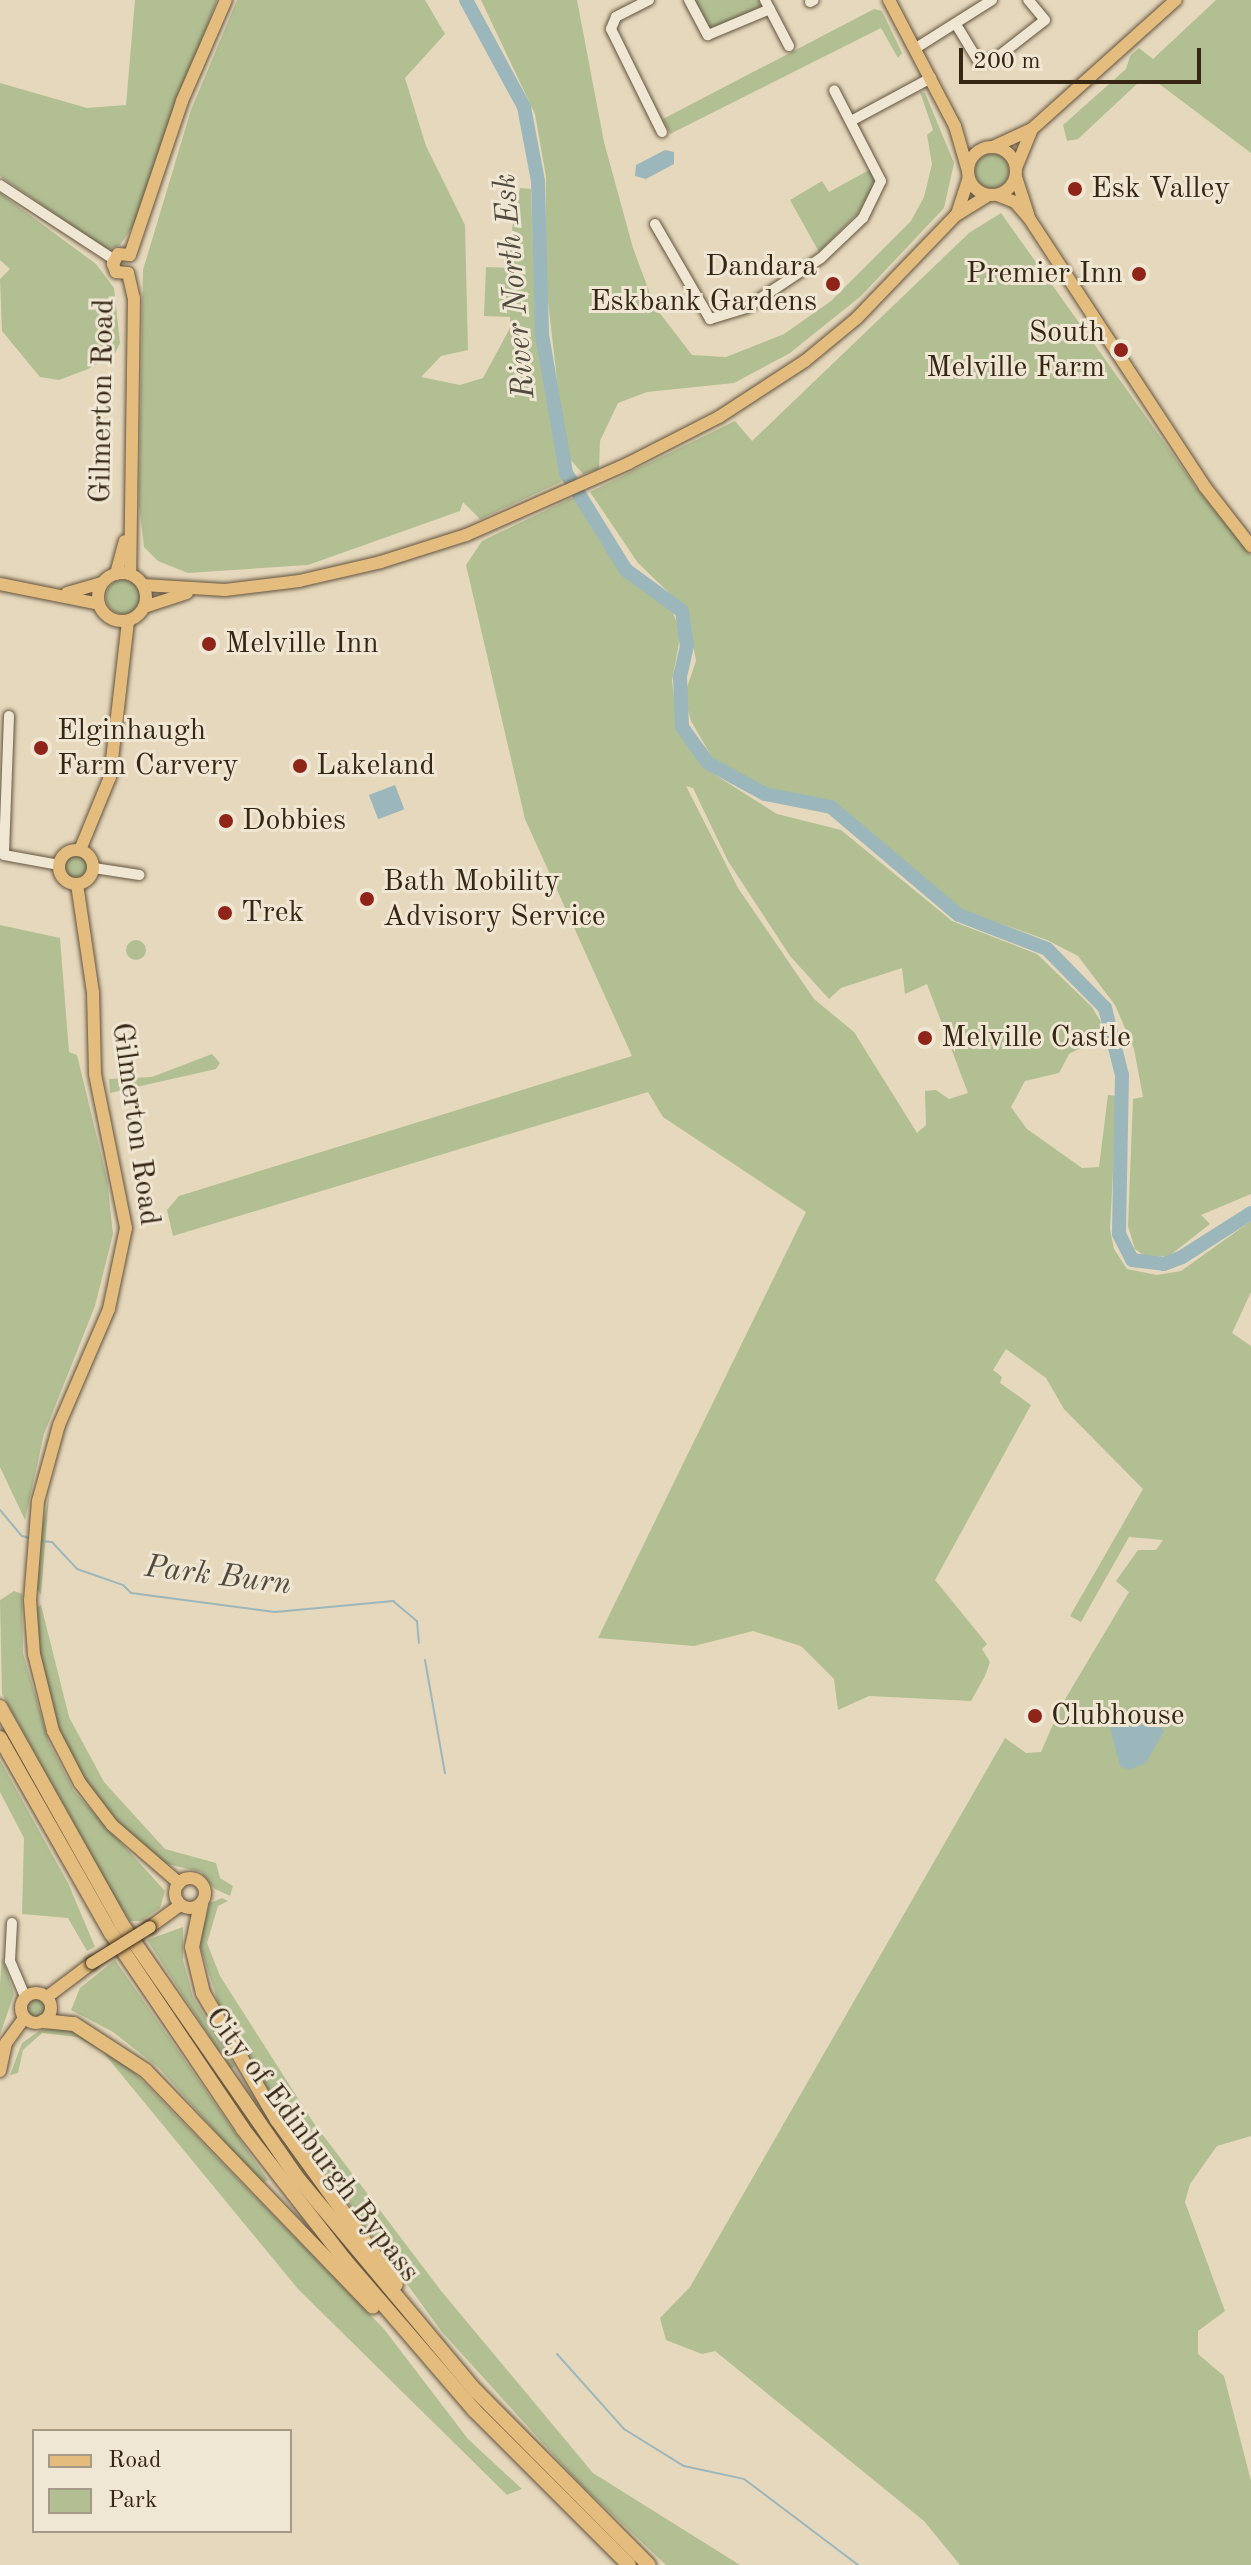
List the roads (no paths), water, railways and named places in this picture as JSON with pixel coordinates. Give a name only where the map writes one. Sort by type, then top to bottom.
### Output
[{"type":"highway","name":"City of Edinburgh Bypass","points":[[0,1707],[97,1884],[214,2063],[345,2238],[476,2391],[649,2565]]},
{"type":"highway","name":"City of Edinburgh Bypass","points":[[0,1738],[111,1933],[219,2096],[345,2260],[474,2410],[629,2565]]},
{"type":"highway","points":[[201,1904],[192,1947],[197,1979],[242,2065],[320,2182],[476,2391]]},
{"type":"highway","points":[[44,2021],[74,2024],[146,2071],[474,2410]]},
{"type":"main road","name":"Gilmerton Road","points":[[130,574],[128,530],[134,298],[128,273],[134,266],[130,255],[182,101],[226,0]]},
{"type":"main road","points":[[889,0],[955,126],[969,174],[992,195],[1015,202],[1029,218],[1205,487],[1251,546]]},
{"type":"main road","points":[[955,216],[972,159],[990,147],[1032,129],[1176,0]]},
{"type":"main road","points":[[955,126],[990,147],[1009,153],[1029,218]]},
{"type":"main road","points":[[65,593],[102,583],[116,574],[130,574],[143,585],[194,591],[299,581],[466,535],[690,433],[805,361],[857,318],[955,216],[992,195],[1016,172],[1032,129]]},
{"type":"main road","points":[[128,273],[116,272],[113,259],[130,255]]},
{"type":"main road","name":"Gilmerton Road","points":[[116,574],[128,530]]},
{"type":"main road","points":[[99,604],[102,583]]},
{"type":"main road","points":[[0,584],[65,593],[99,604],[114,620],[121,651]]},
{"type":"main road","points":[[143,585],[144,607]]},
{"type":"main road","points":[[80,850],[110,777],[121,651],[128,621],[144,607],[194,591]]},
{"type":"main road","points":[[114,620],[128,621]]},
{"type":"main road","points":[[80,850],[88,854],[94,868],[86,881],[77,884],[62,876],[59,865],[64,855],[80,850]]},
{"type":"main road","name":"Gilmerton Road","points":[[77,884],[93,992],[95,1074],[126,1228],[109,1309],[47,1462],[33,1539],[34,1654],[53,1731],[92,1802],[130,1843],[179,1883]]},
{"type":"main road","points":[[47,1997],[180,1905],[201,1904],[205,1889],[199,1880],[179,1883],[175,1892],[180,1905]]},
{"type":"main road","points":[[36,1992],[47,1997],[51,2009],[44,2021],[24,2018],[20,2007],[25,1996],[36,1992]]},
{"type":"main road","points":[[0,2071],[6,2043],[24,2018]]},
{"type":"street","points":[[649,0],[616,17],[611,29],[651,122],[662,132]]},
{"type":"street","points":[[689,0],[708,35],[767,4],[789,46]]},
{"type":"street","points":[[916,48],[957,26],[992,0]]},
{"type":"street","points":[[957,26],[979,62],[995,59],[1045,20],[1028,0]]},
{"type":"street","points":[[851,121],[931,78]]},
{"type":"street","points":[[655,224],[706,317],[742,310],[821,258],[876,199],[879,173],[834,90]]},
{"type":"street","points":[[0,185],[113,259]]},
{"type":"street","points":[[9,716],[4,855],[59,865]]},
{"type":"street","points":[[94,868],[139,875]]},
{"type":"street","points":[[12,1923],[10,1961],[25,1996]]},
{"type":"water","points":[[665,150],[674,152],[674,164],[646,179],[635,176],[636,165]]},
{"type":"water","points":[[395,785],[404,809],[378,819],[369,795]]},
{"type":"water","points":[[1116,1711],[1151,1714],[1164,1731],[1146,1763],[1129,1770],[1120,1766],[1108,1719]]},
{"type":"waterway","name":"River North Esk","points":[[466,0],[524,107],[538,181],[542,335],[566,473],[626,570],[682,611],[687,646],[680,677],[682,727],[708,763],[765,794],[831,807],[959,915],[1047,949],[1105,1008],[1122,1075],[1119,1234],[1132,1260],[1164,1264],[1182,1257],[1251,1213]]},
{"type":"waterway","points":[[0,1510],[22,1536],[30,1538]]},
{"type":"waterway","name":"Park Burn","points":[[41,1541],[52,1542],[77,1569],[123,1585],[131,1593],[275,1612],[393,1601],[417,1621],[419,1643]]},
{"type":"waterway","name":"Park Burn","points":[[425,1660],[445,1773]]},
{"type":"waterway","name":"Park Burn","points":[[557,2354],[624,2429],[684,2466],[744,2479],[858,2565]]},
{"type":"place","name":"Esk Valley","points":[[1075,189]]},
{"type":"place","name":"Premier Inn","points":[[1139,274]]},
{"type":"place","name":"Dandara Eskbank Gardens","points":[[833,284]]},
{"type":"place","name":"South Melville Farm","points":[[1121,350]]},
{"type":"place","name":"Melville Inn","points":[[209,644]]},
{"type":"place","name":"Elginhaugh Farm Carvery","points":[[41,748]]},
{"type":"place","name":"Lakeland","points":[[300,766]]},
{"type":"place","name":"Dobbies","points":[[226,821]]},
{"type":"place","name":"Bath Mobility Advisory Service","points":[[367,899]]},
{"type":"place","name":"Trek","points":[[225,913]]},
{"type":"place","name":"Melville Castle","points":[[925,1038]]},
{"type":"place","name":"Clubhouse","points":[[1035,1716]]}]
